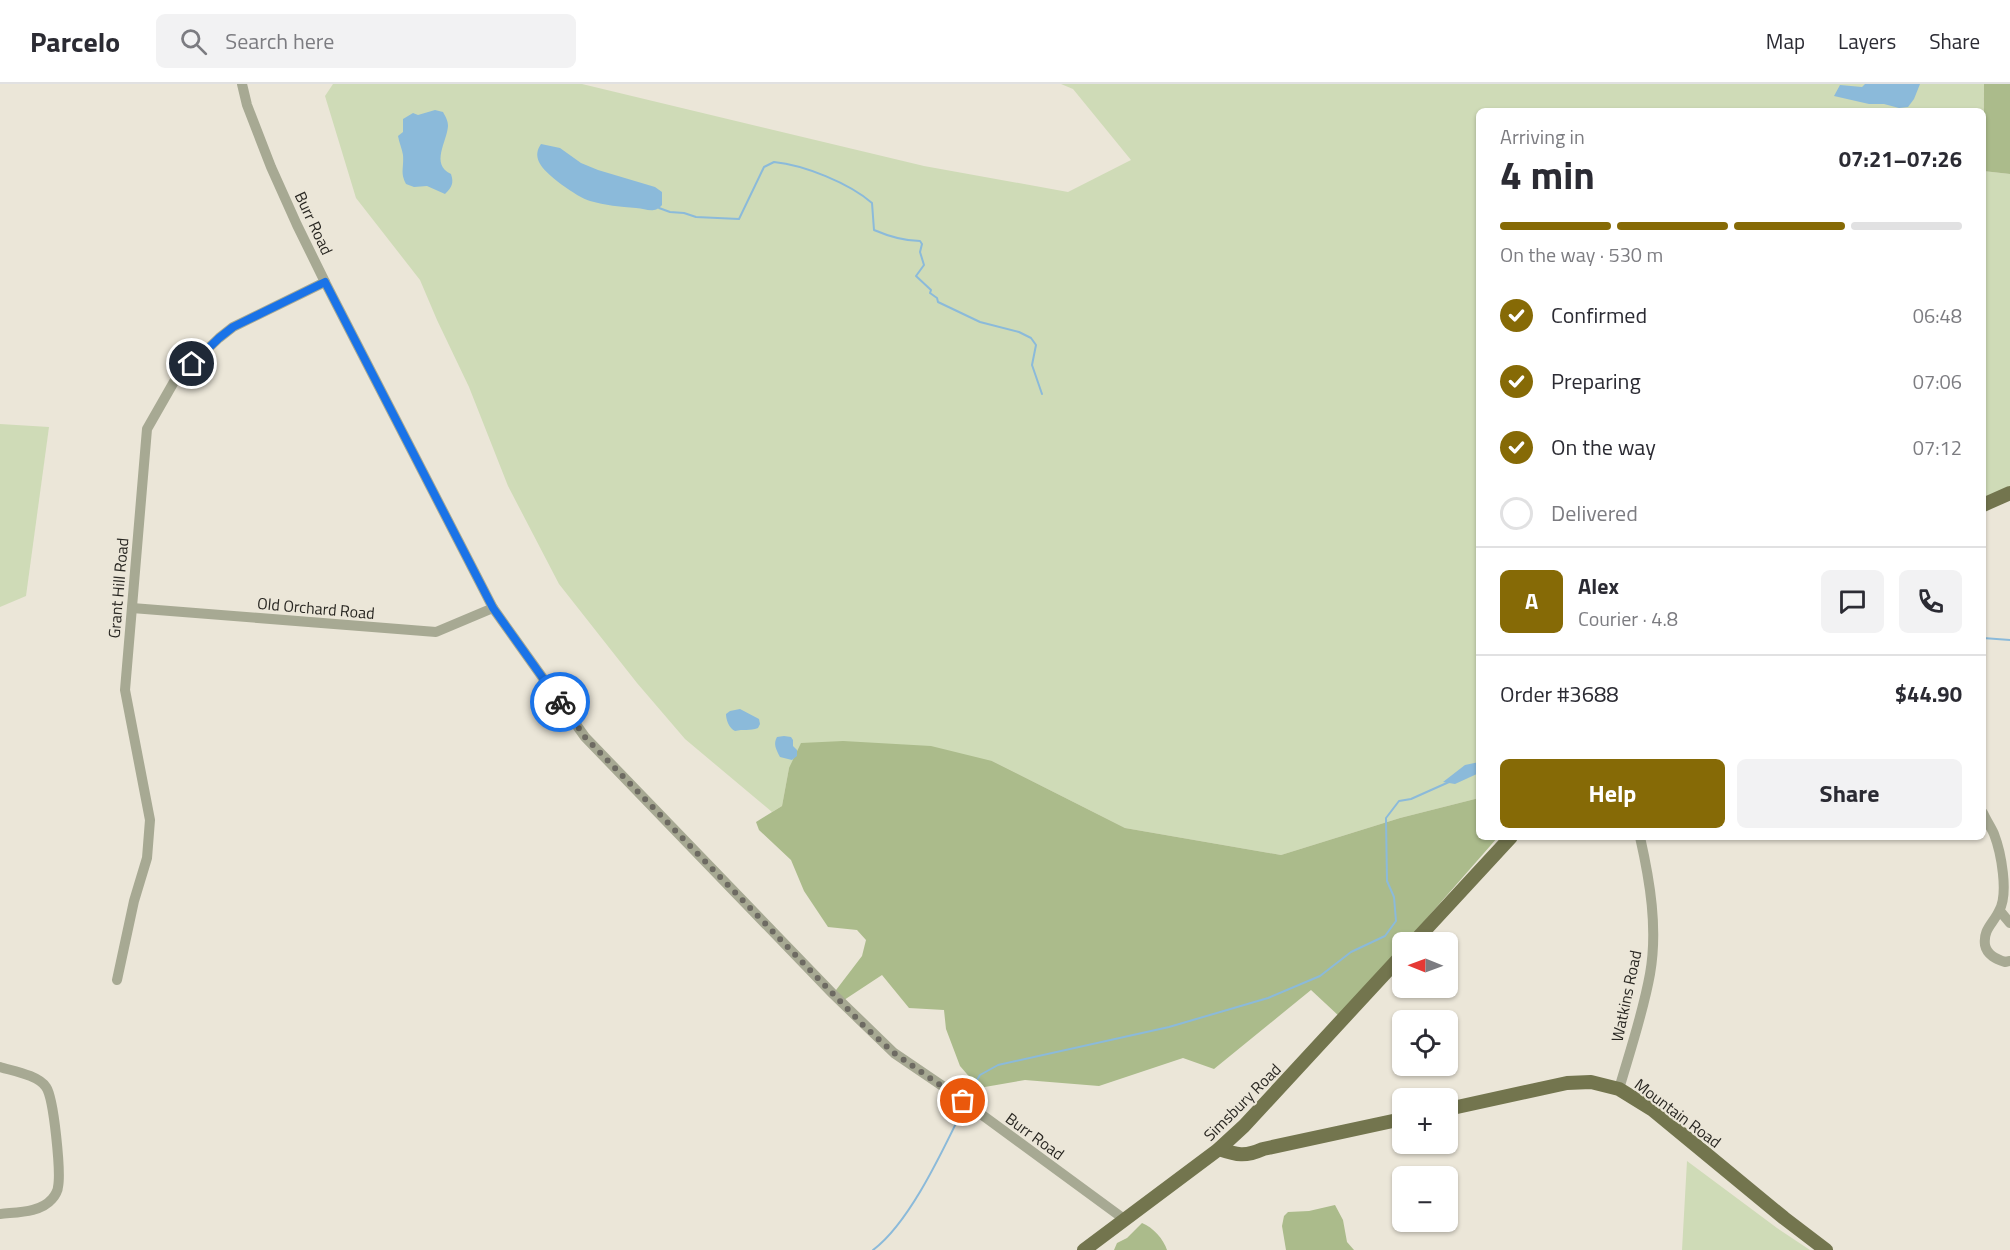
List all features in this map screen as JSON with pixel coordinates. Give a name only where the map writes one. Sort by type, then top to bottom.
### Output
[{"type":"main road","points":[[1986,503],[2010,493]]},
{"type":"main road","points":[[1423,932],[1507,840]]},
{"type":"main road","name":"Simsbury Road","points":[[1084,1250],[1219,1149],[1319,1047],[1392,966]]},
{"type":"main road","name":"Mountain Road","points":[[1458,1107],[1574,1083],[1591,1082],[1619,1089],[1653,1110],[1826,1250]]},
{"type":"main road","points":[[1219,1149],[1234,1154],[1250,1155],[1263,1149],[1392,1121]]},
{"type":"main road","points":[[1232,1137],[1242,1143],[1263,1149]]},
{"type":"street","name":"Burr Road","points":[[242,84],[247,105],[271,167],[325,282],[493,608],[585,737],[864,1026],[894,1053],[1124,1219]]},
{"type":"street","name":"Grant Hill Road","points":[[117,980],[134,901],[147,858],[150,820],[125,690],[147,429],[175,380],[219,338],[233,327],[325,282]]},
{"type":"street","name":"Old Orchard Road","points":[[132,608],[436,632],[493,608]]},
{"type":"street","points":[[1986,819],[1994,834],[2001,860],[2003,896],[2000,911],[1986,928],[1985,946],[1991,957],[2005,962],[2010,961]]},
{"type":"street","name":"Watkins Road","points":[[1619,1089],[1644,1002],[1651,967],[1653,916],[1641,840]]},
{"type":"street","points":[[2000,911],[2010,923]]},
{"type":"street","points":[[0,1067],[28,1075],[46,1085],[51,1099],[59,1172],[58,1188],[52,1199],[42,1207],[0,1214]]},
{"type":"green space","points":[[333,84],[582,84],[924,166],[1068,192],[1131,160],[1073,89],[1061,84],[1984,84],[1984,108],[1476,108],[1476,799],[1400,818],[1281,855],[1125,828],[992,761],[789,768],[782,806],[772,812],[685,739],[637,683],[559,584],[508,486],[469,387],[420,280],[356,198],[325,96]]},
{"type":"green space","points":[[1984,84],[2010,84],[2010,174],[1986,171],[1986,108],[1984,108]]},
{"type":"green space","points":[[1986,171],[2010,174],[2010,487],[1986,497]]},
{"type":"green space","points":[[0,424],[49,427],[26,596],[0,607]]},
{"type":"green space","points":[[843,741],[931,746],[992,761],[1125,828],[1281,855],[1400,818],[1476,799],[1476,840],[1495,840],[1415,932],[1392,932],[1392,957],[1340,1017],[1311,990],[1214,1069],[1183,1058],[1099,1086],[1025,1080],[979,1088],[960,1066],[946,1029],[944,1010],[909,1008],[882,975],[841,1002],[833,994],[862,956],[866,940],[857,930],[828,927],[804,891],[791,860],[759,830],[756,822],[782,806],[789,768],[801,743]]},
{"type":"green space","points":[[1687,1161],[1777,1228],[1810,1250],[1682,1250]]},
{"type":"green space","points":[[1335,1205],[1343,1220],[1347,1242],[1354,1250],[1286,1250],[1282,1226],[1284,1216],[1288,1212],[1309,1211]]},
{"type":"green space","points":[[1142,1223],[1158,1234],[1167,1250],[1114,1250],[1117,1243],[1127,1238]]},
{"type":"water","points":[[1865,84],[1920,84],[1908,107],[1869,104],[1834,96],[1840,85],[1862,87]]},
{"type":"water","points":[[435,110],[443,112],[448,124],[441,159],[445,170],[451,174],[452,182],[445,194],[427,186],[414,187],[406,184],[403,173],[403,155],[398,136],[403,132],[403,119],[413,113],[418,115]]},
{"type":"water","points":[[541,144],[560,148],[581,163],[598,170],[655,187],[662,192],[662,205],[650,210],[607,205],[584,199],[542,167],[537,155]]},
{"type":"water","points":[[740,709],[759,719],[758,728],[735,731],[731,728],[726,714]]},
{"type":"water","points":[[777,737],[791,737],[793,746],[797,750],[797,756],[792,760],[780,757],[776,749]]},
{"type":"water","points":[[1476,763],[1476,774],[1455,784],[1443,782],[1465,765]]},
{"type":"waterway","points":[[659,208],[696,217],[739,219],[764,167],[774,162],[799,167],[839,182],[872,203],[874,230],[897,238],[920,241],[922,244],[920,252],[924,265],[916,276],[931,290],[930,293],[937,298],[938,302],[980,322],[1019,332],[1031,338],[1036,345],[1032,365],[1042,394]]},
{"type":"waterway","points":[[1986,638],[2010,640]]},
{"type":"waterway","points":[[969,1093],[980,1075],[998,1065],[1169,1027],[1268,998],[1320,976],[1351,952],[1385,936],[1396,921],[1394,897],[1387,881],[1386,818],[1399,801],[1411,799],[1449,782]]},
{"type":"waterway","points":[[873,1250],[899,1223],[911,1206],[961,1113]]},
{"type":"way so far","points":[[560,702],[585,737],[864,1026],[894,1053],[963,1101]]},
{"type":"route","points":[[192,364],[233,327],[325,282],[493,608],[560,702]]}]
